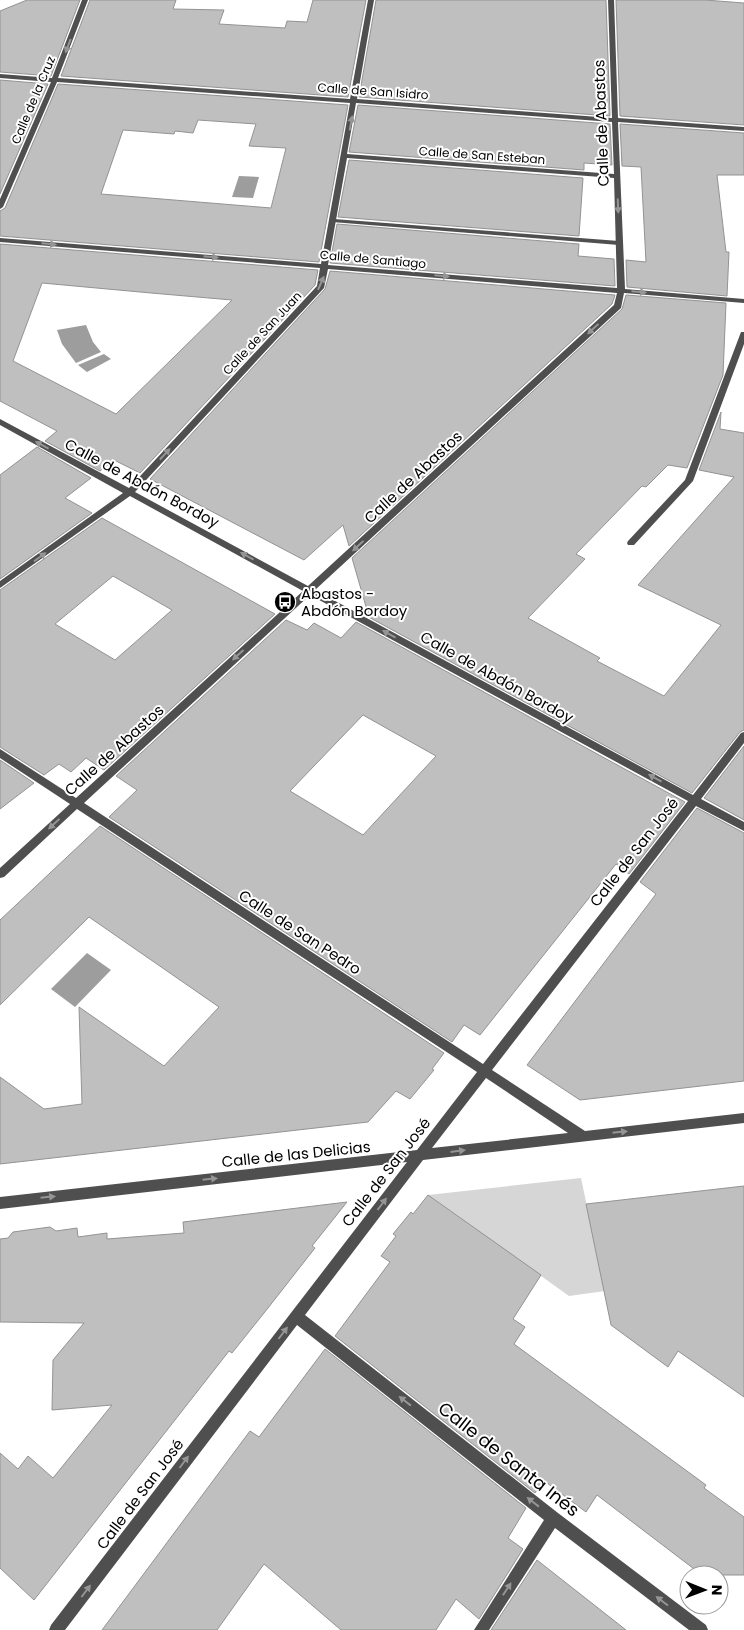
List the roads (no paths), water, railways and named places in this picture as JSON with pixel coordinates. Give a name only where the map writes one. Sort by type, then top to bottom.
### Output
[{"type":"street","name":"Calle de la Cruz","points":[[0,207],[55,79],[85,0]]},
{"type":"street","name":"Calle de San Juan","points":[[0,585],[130,492],[321,286],[334,221],[371,0]]},
{"type":"street","name":"Calle de Abastos","points":[[0,874],[618,306],[621,291],[611,0]]},
{"type":"street","name":"Calle de San Isidro","points":[[0,76],[744,129]]},
{"type":"street","name":"Calle de San Esteban","points":[[345,156],[617,176]]},
{"type":"street","points":[[334,221],[619,243]]},
{"type":"street","name":"Calle de Santiago","points":[[0,240],[744,301]]},
{"type":"street","points":[[631,543],[688,481],[744,334]]},
{"type":"street","name":"Calle de Abdón Bordoy","points":[[0,422],[744,827]]},
{"type":"street","name":"Calle de San José","points":[[56,1630],[484,1071],[744,736]]},
{"type":"street","name":"Calle de San Pedro","points":[[0,753],[583,1136]]},
{"type":"street","name":"Calle de las Delicias","points":[[0,1203],[744,1118]]},
{"type":"street","name":"Calle de Santa Inés","points":[[296,1316],[553,1518],[701,1630]]},
{"type":"street","points":[[481,1630],[553,1518]]},
{"type":"place","name":"Abastos - Abdón Bordoy","points":[[285,602]]}]
